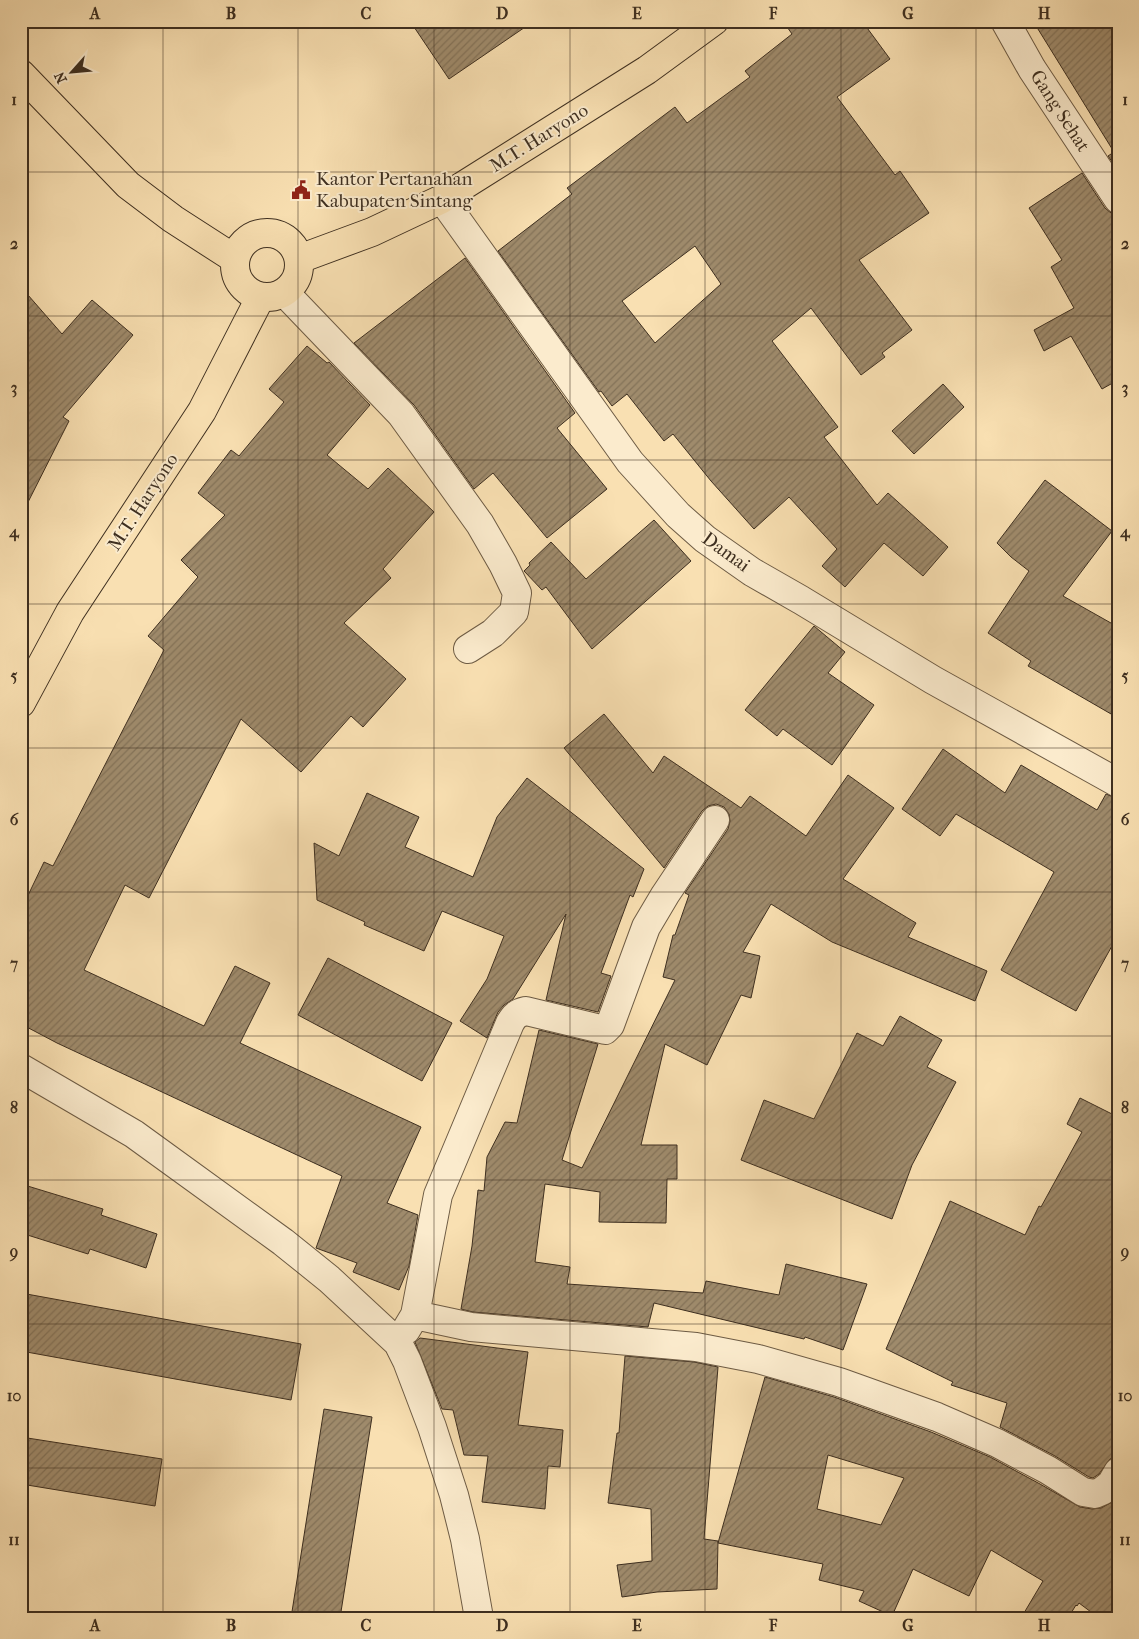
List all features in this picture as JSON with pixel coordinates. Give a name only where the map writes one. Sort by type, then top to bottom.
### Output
[{"type":"main road","name":"M.T. Haryono","points":[[299,259],[372,232],[442,199],[647,70],[714,21]]},
{"type":"main road","points":[[21,74],[128,186],[173,219],[235,259]]},
{"type":"main road","points":[[261,233],[274,233],[285,238],[294,247],[299,259],[299,272],[294,284],[273,295],[249,293],[240,283],[235,272],[235,259],[240,247],[249,238],[261,233]]},
{"type":"main road","name":"M.T. Haryono","points":[[21,703],[70,612],[202,410],[273,295]]},
{"type":"street","name":"Gang Sehat","points":[[1005,21],[1032,69],[1118,199]]},
{"type":"street","name":"Damai","points":[[442,199],[630,462],[678,515],[705,539],[752,572],[933,680],[1118,783]]},
{"type":"street","points":[[273,295],[401,414],[480,524],[504,564],[517,593],[514,612],[493,633],[468,649]]},
{"type":"street","points":[[398,1343],[415,1315],[438,1195],[510,1023],[515,1016],[526,1011],[605,1030],[610,1026],[646,927],[664,895],[715,820]]},
{"type":"street","points":[[21,1068],[134,1134],[283,1242],[329,1279],[398,1343],[407,1361],[432,1427],[454,1494],[465,1539],[479,1618]]},
{"type":"street","points":[[415,1315],[472,1327],[696,1347],[758,1359],[839,1382],[937,1417],[997,1443],[1048,1470],[1083,1492],[1094,1494],[1102,1491],[1111,1484],[1118,1472]]},
{"type":"building","points":[[410,21],[534,21],[449,79]]},
{"type":"building","points":[[783,21],[862,21],[890,59],[837,97],[895,175],[900,171],[929,213],[859,260],[912,330],[882,353],[885,357],[861,375],[811,308],[772,341],[838,427],[824,437],[877,505],[888,493],[948,547],[923,576],[884,543],[845,587],[822,566],[837,549],[789,497],[754,529],[711,481],[673,434],[664,441],[627,394],[612,406],[601,391],[599,392],[498,251],[572,194],[567,188],[675,107],[687,123],[750,77],[745,71],[792,34]],"holes":[[[695,246],[721,284],[655,343],[622,301]]]},
{"type":"building","points":[[1033,21],[1118,21],[1118,170],[1108,156],[1114,152]]},
{"type":"building","points":[[1082,173],[1105,208],[1111,213],[1118,214],[1118,380],[1102,389],[1071,336],[1044,351],[1034,330],[1074,308],[1051,267],[1062,260],[1029,208]]},
{"type":"building","points":[[465,258],[575,413],[557,428],[607,489],[547,538],[493,473],[474,489],[414,405],[354,343]]},
{"type":"building","points":[[21,287],[62,334],[92,300],[133,335],[63,417],[69,421],[21,516]]},
{"type":"building","points":[[307,346],[327,363],[329,362],[370,405],[327,455],[368,489],[388,468],[434,512],[383,569],[391,578],[344,623],[406,679],[363,727],[351,716],[301,772],[241,719],[149,898],[125,885],[84,970],[204,1026],[235,966],[270,983],[240,1043],[421,1127],[387,1203],[418,1215],[409,1266],[399,1290],[353,1272],[357,1263],[316,1248],[342,1176],[57,1043],[21,1024],[21,910],[44,862],[53,866],[164,650],[148,636],[198,577],[181,560],[225,515],[198,493],[231,450],[239,456],[284,402],[269,389]]},
{"type":"building","points":[[943,384],[964,407],[914,454],[892,431]]},
{"type":"building","points":[[1045,480],[1112,531],[1063,596],[1118,627],[1118,718],[1028,666],[1031,661],[988,633],[1029,571],[997,543]]},
{"type":"building","points":[[654,520],[691,561],[592,649],[546,587],[542,590],[524,571],[530,565],[529,563],[551,542],[586,579]]},
{"type":"building","points":[[814,626],[845,652],[828,673],[874,705],[832,765],[783,729],[777,736],[745,710]]},
{"type":"building","points":[[604,714],[653,773],[664,756],[741,808],[750,796],[806,836],[848,775],[894,808],[843,879],[916,923],[908,937],[987,971],[975,1001],[832,942],[771,904],[743,952],[760,956],[751,998],[741,995],[707,1065],[665,1044],[641,1145],[677,1145],[677,1179],[667,1179],[666,1223],[599,1222],[600,1192],[545,1184],[535,1262],[570,1267],[567,1284],[703,1293],[706,1281],[779,1295],[786,1264],[867,1284],[843,1350],[805,1337],[804,1339],[654,1303],[648,1327],[473,1312],[461,1309],[472,1246],[478,1190],[484,1191],[487,1157],[505,1122],[517,1123],[539,1030],[598,1044],[562,1160],[582,1168],[675,980],[663,977],[673,935],[675,935],[689,895],[685,893],[728,829],[730,821],[729,814],[724,807],[716,804],[708,806],[702,811],[664,868],[564,748]]},
{"type":"building","points":[[943,749],[1005,793],[1021,765],[1097,810],[1106,794],[1118,799],[1118,935],[1076,1011],[1001,970],[1054,872],[956,814],[940,836],[902,809]]},
{"type":"building","points":[[527,778],[644,869],[633,897],[630,895],[601,973],[611,976],[598,1012],[546,1000],[566,914],[513,999],[498,1012],[487,1038],[460,1021],[487,979],[504,936],[442,911],[424,951],[364,925],[365,922],[317,900],[314,843],[339,856],[367,793],[419,817],[405,847],[473,877],[497,817]]},
{"type":"building","points":[[328,958],[452,1023],[422,1081],[298,1015]]},
{"type":"building","points":[[900,1016],[942,1040],[927,1067],[956,1082],[912,1165],[892,1219],[741,1160],[764,1100],[814,1119],[857,1033],[883,1046]]},
{"type":"building","points":[[1080,1098],[1118,1117],[1118,1456],[1110,1459],[1099,1474],[1093,1478],[1000,1427],[1007,1403],[951,1385],[953,1382],[886,1349],[950,1201],[1025,1235],[1039,1206],[1041,1207],[1082,1132],[1067,1124]]},
{"type":"building","points":[[21,1184],[103,1209],[101,1215],[157,1234],[146,1268],[90,1249],[88,1254],[21,1233]]},
{"type":"building","points":[[21,1293],[301,1344],[291,1400],[21,1351]]},
{"type":"building","points":[[420,1338],[528,1352],[518,1425],[563,1430],[560,1467],[548,1466],[545,1509],[482,1502],[488,1456],[464,1455],[453,1410],[442,1409],[415,1342]]},
{"type":"building","points":[[625,1356],[694,1362],[718,1367],[704,1539],[718,1541],[717,1589],[657,1592],[622,1597],[617,1565],[652,1561],[651,1509],[608,1503],[617,1433],[619,1433]]},
{"type":"building","points":[[765,1377],[834,1397],[931,1432],[990,1457],[1080,1507],[1101,1508],[1118,1499],[1118,1618],[1099,1618],[1079,1603],[1068,1618],[1021,1618],[1043,1581],[991,1550],[969,1596],[913,1569],[892,1616],[859,1601],[864,1591],[819,1580],[823,1564],[718,1543]],"holes":[[[828,1455],[904,1478],[881,1525],[817,1509]]]},
{"type":"building","points":[[324,1409],[372,1417],[340,1618],[291,1618]]},
{"type":"building","points":[[21,1437],[162,1459],[155,1506],[21,1484]]},
{"type":"place","name":"Kantor Pertanahan Kabupaten Sintang","points":[[301,190]]}]
